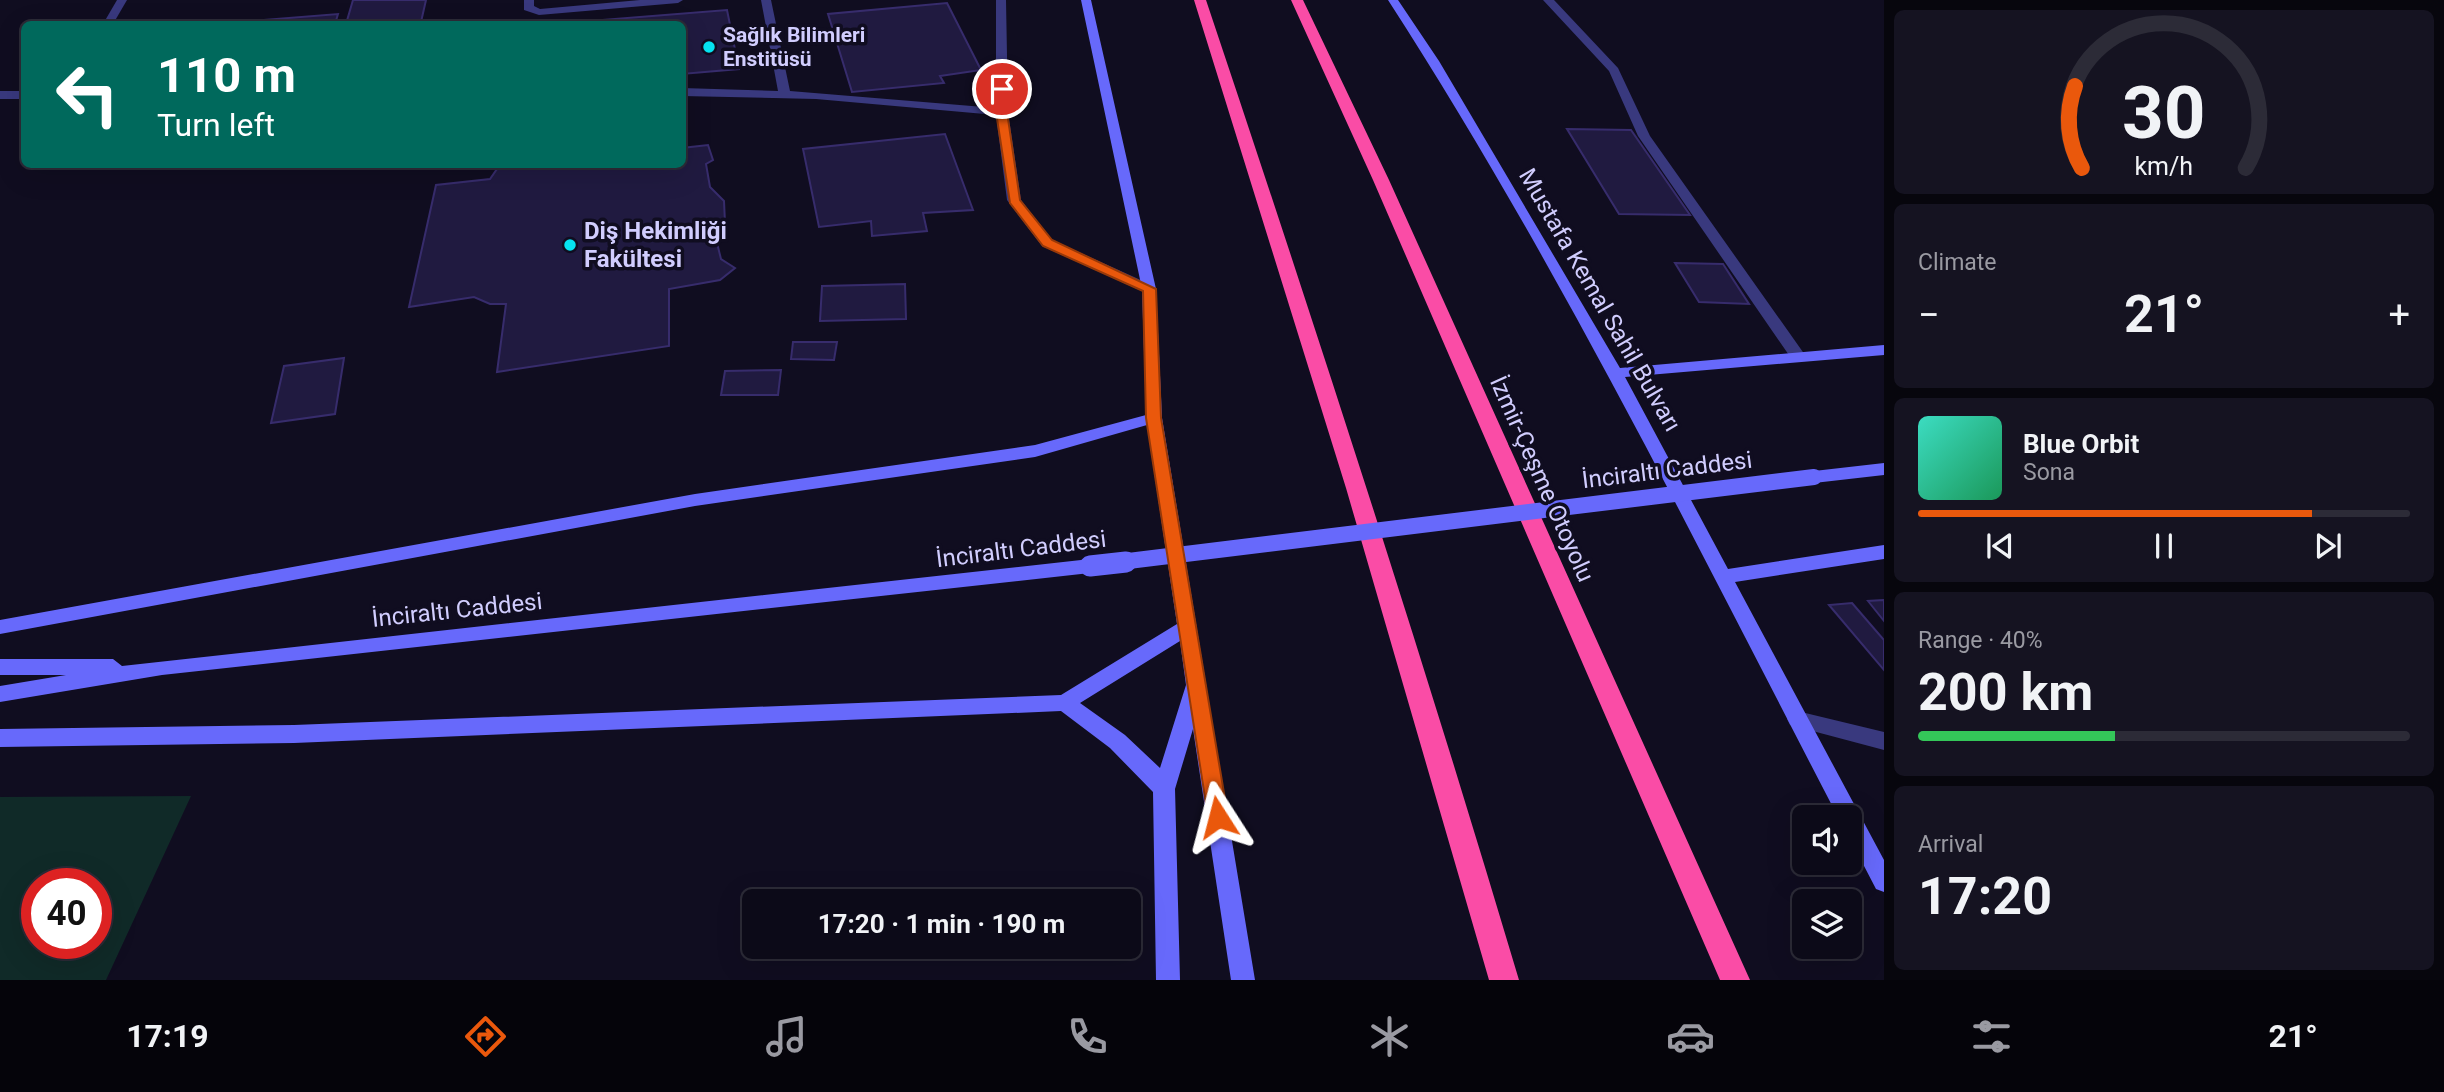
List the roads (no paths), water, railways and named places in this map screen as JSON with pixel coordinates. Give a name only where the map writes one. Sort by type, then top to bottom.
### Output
[{"type":"highway","points":[[1199,0],[1278,239],[1446,776],[1504,980]]},
{"type":"highway","name":"İzmir-Çeşme Otoyolu","points":[[1297,0],[1381,180],[1735,980]]},
{"type":"main road","points":[[1086,0],[1108,112],[1149,289],[1154,418],[1244,980]]},
{"type":"main road","name":"Mustafa Kemal Sahil Bulvarı","points":[[1393,0],[1433,61],[1615,373],[1843,805]]},
{"type":"main road","points":[[1615,373],[1884,350]]},
{"type":"main road","points":[[0,627],[695,500],[1035,451],[1154,418]]},
{"type":"main road","name":"İnciraltı Caddesi","points":[[162,667],[1090,566],[1884,469]]},
{"type":"main road","points":[[1724,577],[1884,552]]},
{"type":"main road","points":[[0,738],[294,734],[1065,703],[1187,627]]},
{"type":"main road","points":[[0,667],[162,667]]},
{"type":"main road","points":[[0,694],[162,667]]},
{"type":"main road","points":[[1168,980],[1164,789],[1197,682]]},
{"type":"main road","points":[[1065,703],[1110,732],[1140,758],[1164,789]]},
{"type":"main road","name":"Mustafa Kemal Sahil Bulvarı","points":[[1862,841],[1884,882]]},
{"type":"street","points":[[110,21],[122,0]]},
{"type":"street","points":[[528,0],[528,8],[538,12],[678,0]]},
{"type":"street","points":[[766,0],[785,94]]},
{"type":"street","points":[[1001,0],[1002,112],[1014,200],[1047,243],[1149,289]]},
{"type":"street","points":[[1548,0],[1614,70],[1644,136],[1799,358]]},
{"type":"street","points":[[686,92],[785,94],[1002,112]]},
{"type":"street","points":[[0,95],[21,95]]},
{"type":"street","points":[[1797,719],[1884,741]]},
{"type":"place","name":"Sağlık Bilimleri Enstitüsü","points":[[709,47]]},
{"type":"place","name":"Diş Hekimliği Fakültesi","points":[[570,245]]}]
